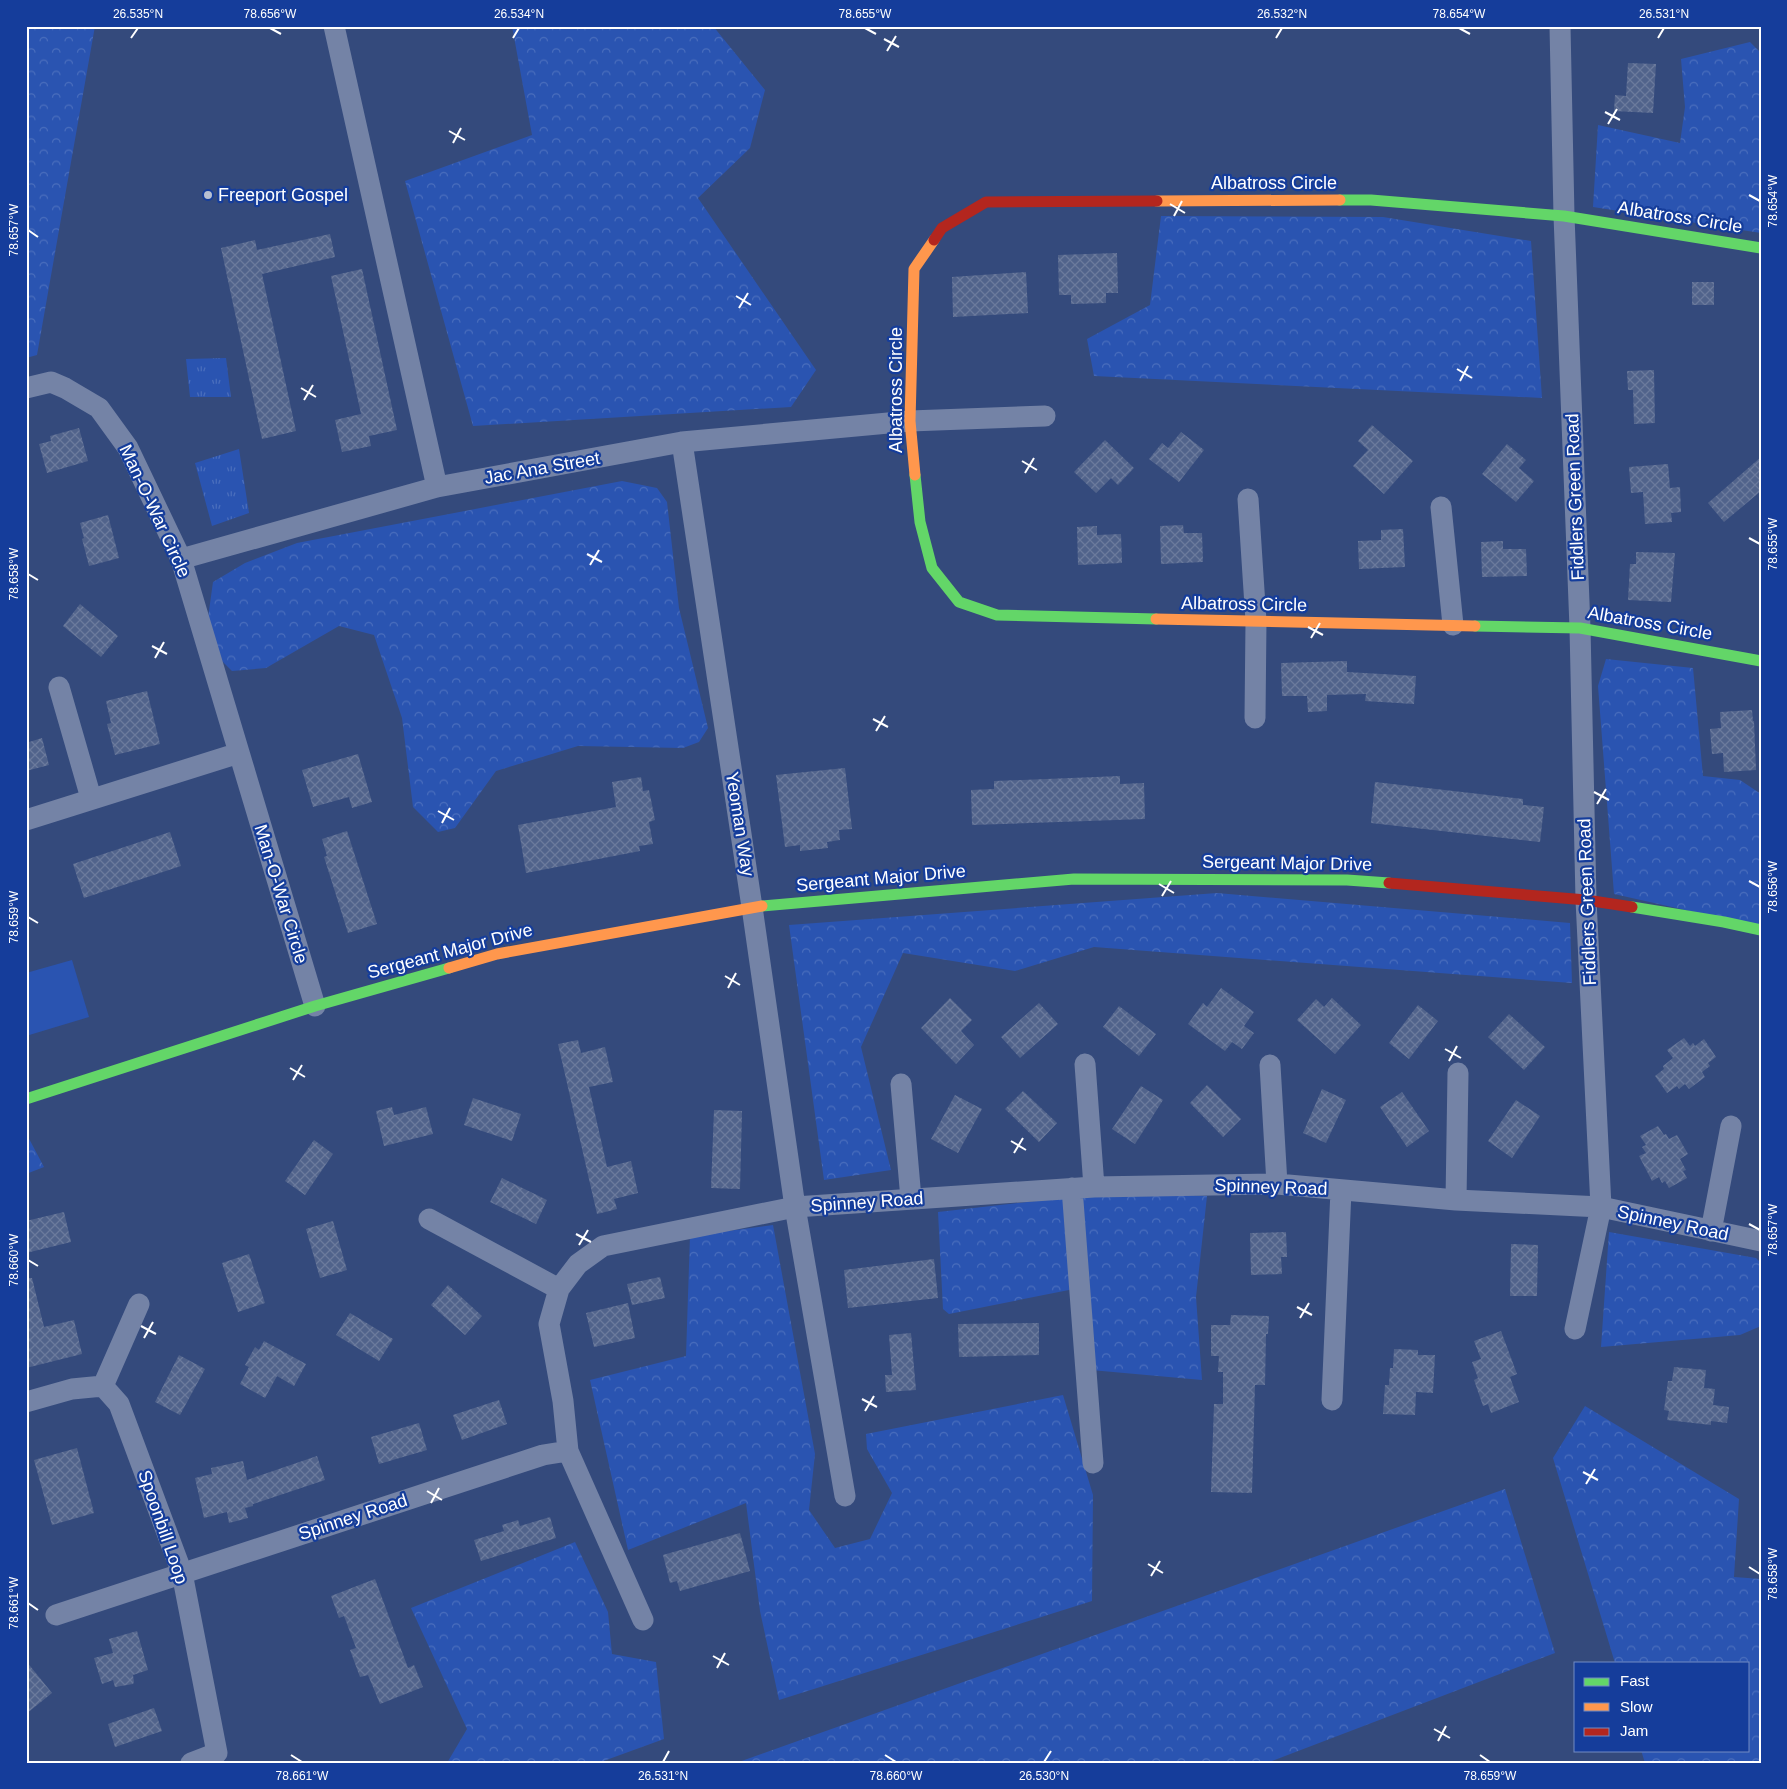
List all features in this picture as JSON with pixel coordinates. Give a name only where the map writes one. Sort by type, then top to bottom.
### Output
[{"type":"street","points":[[334,26],[437,487]]},
{"type":"street","name":"Fiddlers Green Road","points":[[1560,26],[1564,216],[1580,628],[1586,900],[1601,1207],[1575,1329]]},
{"type":"street","name":"Albatross Circle","points":[[1761,248],[1564,216],[1371,200],[986,202],[942,228],[914,269],[910,422],[920,522],[932,568],[958,602],[997,615],[1580,628],[1761,661]]},
{"type":"street","name":"Man-O-War Circle","points":[[26,388],[51,382],[99,408],[128,448],[181,558],[315,1006]]},
{"type":"street","name":"Jac Ana Street","points":[[181,558],[437,487],[682,442],[910,422],[1045,416]]},
{"type":"street","name":"Yeoman Way","points":[[682,442],[795,1207],[845,1496]]},
{"type":"street","points":[[1248,500],[1256,621],[1255,718]]},
{"type":"street","points":[[1440,507],[1453,625]]},
{"type":"street","points":[[59,687],[91,798]]},
{"type":"street","points":[[26,820],[239,753]]},
{"type":"street","name":"Sergeant Major Drive","points":[[26,1099],[315,1006],[497,954],[752,907],[1074,879],[1346,880],[1586,900],[1724,922],[1761,930]]},
{"type":"street","points":[[1085,1064],[1094,1187]]},
{"type":"street","points":[[1270,1065],[1277,1184]]},
{"type":"street","points":[[1456,1200],[1458,1073]]},
{"type":"street","points":[[901,1084],[911,1199]]},
{"type":"street","points":[[1711,1231],[1731,1126]]},
{"type":"street","name":"Spinney Road","points":[[56,1615],[543,1455],[568,1451],[563,1401],[549,1324],[559,1289],[578,1264],[603,1246],[795,1207],[1072,1188],[1277,1184],[1456,1200],[1601,1207],[1761,1241]]},
{"type":"street","points":[[1072,1188],[1093,1463]]},
{"type":"street","points":[[1332,1400],[1342,1190]]},
{"type":"street","points":[[428,1219],[559,1289]]},
{"type":"street","points":[[26,1402],[72,1389],[103,1386],[139,1304]]},
{"type":"street","name":"Spoonbill Loop","points":[[103,1386],[119,1404],[182,1573],[216,1753],[191,1763]]},
{"type":"street","points":[[568,1451],[643,1620]]},
{"type":"green space","points":[[26,26],[95,26],[37,355],[26,358]]},
{"type":"green space","points":[[512,26],[713,26],[765,90],[750,148],[698,198],[816,370],[791,407],[473,426],[405,181],[532,135]]},
{"type":"green space","points":[[1750,42],[1761,53],[1761,233],[1593,207],[1598,125],[1680,143],[1685,107],[1681,59]]},
{"type":"green space","points":[[1161,216],[1383,217],[1531,241],[1542,398],[1094,376],[1087,339],[1150,305]]},
{"type":"green space","points":[[226,358],[231,397],[190,397],[186,359]]},
{"type":"green space","points":[[239,449],[249,513],[212,526],[195,463]]},
{"type":"green space","points":[[622,481],[657,488],[667,502],[679,608],[708,728],[699,742],[683,748],[578,746],[496,771],[455,828],[438,832],[413,807],[402,718],[374,635],[339,626],[266,668],[232,671],[219,658],[208,618],[213,582],[245,563],[297,543]]},
{"type":"green space","points":[[1606,659],[1693,668],[1703,776],[1740,780],[1761,794],[1761,927],[1614,894],[1598,686]]},
{"type":"green space","points":[[1217,893],[1570,923],[1572,983],[1094,947],[1015,971],[903,953],[861,1047],[891,1170],[824,1180],[789,925]]},
{"type":"green space","points":[[72,960],[89,1017],[26,1036],[26,973]]},
{"type":"green space","points":[[26,1133],[44,1167],[26,1174]]},
{"type":"green space","points":[[1118,1192],[1207,1196],[1196,1297],[1202,1380],[1091,1370],[1089,1286],[949,1314],[943,1309],[938,1212]]},
{"type":"green space","points":[[773,1225],[815,1454],[809,1510],[835,1548],[870,1539],[892,1493],[867,1449],[866,1434],[1063,1395],[1093,1495],[1092,1601],[779,1700],[760,1611],[746,1503],[628,1550],[590,1380],[686,1356],[690,1236]]},
{"type":"green space","points":[[1609,1232],[1756,1258],[1761,1263],[1761,1326],[1740,1335],[1601,1347]]},
{"type":"green space","points":[[1585,1406],[1739,1499],[1734,1577],[1761,1579],[1761,1763],[1645,1763],[1642,1752],[1750,1752],[1750,1662],[1615,1662],[1553,1458]]},
{"type":"green space","points":[[1505,1489],[1555,1653],[1267,1763],[736,1763]]},
{"type":"green space","points":[[575,1542],[608,1612],[612,1654],[656,1662],[664,1739],[598,1763],[447,1763],[467,1729],[411,1608]]},
{"type":"building","points":[[1628,63],[1656,64],[1653,113],[1614,111],[1615,95],[1626,96]]},
{"type":"building","points":[[330,234],[335,257],[262,274],[296,431],[262,439],[221,248],[255,240],[257,250]]},
{"type":"building","points":[[1117,253],[1118,293],[1106,293],[1106,303],[1071,304],[1071,295],[1059,295],[1058,255]]},
{"type":"building","points":[[362,269],[397,430],[369,436],[371,446],[342,452],[335,420],[361,414],[331,276]]},
{"type":"building","points":[[1026,272],[1028,313],[953,317],[952,277]]},
{"type":"building","points":[[1692,282],[1714,282],[1714,305],[1692,305]]},
{"type":"building","points":[[1654,370],[1655,423],[1634,424],[1633,390],[1628,390],[1627,371]]},
{"type":"building","points":[[1372,425],[1413,461],[1384,494],[1353,466],[1368,450],[1358,441]]},
{"type":"building","points":[[79,428],[88,461],[47,473],[39,444],[51,441],[50,436]]},
{"type":"building","points":[[1181,432],[1204,450],[1179,482],[1149,459],[1162,443],[1168,448]]},
{"type":"building","points":[[1105,440],[1134,468],[1118,485],[1111,478],[1096,493],[1074,472]]},
{"type":"building","points":[[1507,444],[1526,460],[1519,468],[1534,481],[1516,502],[1482,474]]},
{"type":"building","points":[[1761,457],[1761,491],[1724,522],[1708,503]]},
{"type":"building","points":[[1668,464],[1670,488],[1680,487],[1681,512],[1671,513],[1672,522],[1645,524],[1643,492],[1631,493],[1629,467]]},
{"type":"building","points":[[108,515],[119,558],[89,566],[80,523]]},
{"type":"building","points":[[1183,525],[1184,533],[1202,533],[1203,562],[1161,564],[1160,526]]},
{"type":"building","points":[[1097,526],[1097,535],[1121,534],[1122,563],[1078,565],[1077,527]]},
{"type":"building","points":[[1403,529],[1405,567],[1359,569],[1358,541],[1381,540],[1381,530]]},
{"type":"building","points":[[1503,541],[1503,549],[1526,549],[1527,576],[1482,577],[1481,542]]},
{"type":"building","points":[[1636,552],[1675,553],[1671,602],[1628,600],[1630,564],[1636,564]]},
{"type":"building","points":[[80,604],[118,636],[101,657],[63,626]]},
{"type":"building","points":[[1347,661],[1347,672],[1416,676],[1414,704],[1365,701],[1366,694],[1327,695],[1327,711],[1308,712],[1307,696],[1282,696],[1281,663]]},
{"type":"building","points":[[147,691],[160,744],[115,755],[107,724],[111,723],[106,701]]},
{"type":"building","points":[[1752,710],[1756,770],[1724,772],[1723,753],[1712,754],[1710,729],[1721,728],[1720,712]]},
{"type":"building","points":[[42,738],[49,765],[26,771],[26,743]]},
{"type":"building","points":[[358,754],[372,802],[352,808],[349,797],[313,807],[302,770]]},
{"type":"building","points":[[845,768],[852,829],[839,830],[840,840],[827,842],[828,848],[800,851],[800,845],[785,847],[776,775]]},
{"type":"building","points":[[1120,776],[1120,784],[1144,783],[1145,819],[972,825],[971,790],[994,789],[994,781]]},
{"type":"building","points":[[641,777],[643,791],[649,790],[655,820],[649,822],[653,844],[639,846],[640,851],[526,873],[518,825],[616,807],[612,782]]},
{"type":"building","points":[[1375,782],[1523,799],[1523,805],[1544,807],[1540,842],[1371,823]]},
{"type":"building","points":[[347,831],[377,924],[348,933],[324,857],[327,856],[322,839]]},
{"type":"building","points":[[170,832],[181,866],[84,898],[73,864]]},
{"type":"building","points":[[1221,988],[1254,1012],[1244,1026],[1254,1033],[1242,1049],[1232,1042],[1225,1051],[1188,1024],[1203,1003],[1207,1007]]},
{"type":"building","points":[[950,998],[972,1020],[961,1031],[974,1045],[956,1064],[921,1028]]},
{"type":"building","points":[[1332,998],[1361,1025],[1335,1054],[1297,1020],[1316,999],[1324,1007]]},
{"type":"building","points":[[1039,1003],[1058,1024],[1020,1058],[1001,1037]]},
{"type":"building","points":[[1418,1005],[1438,1021],[1409,1059],[1389,1043]]},
{"type":"building","points":[[1119,1006],[1156,1034],[1139,1056],[1103,1027]]},
{"type":"building","points":[[1509,1014],[1545,1047],[1524,1070],[1488,1037]]},
{"type":"building","points":[[1684,1038],[1690,1046],[1693,1043],[1695,1046],[1704,1039],[1716,1057],[1708,1063],[1710,1066],[1702,1072],[1705,1077],[1689,1089],[1685,1084],[1679,1089],[1677,1086],[1667,1093],[1655,1076],[1673,1058],[1667,1050]]},
{"type":"building","points":[[578,1040],[581,1053],[605,1047],[613,1082],[589,1087],[607,1167],[631,1161],[638,1193],[614,1199],[617,1209],[597,1214],[558,1044]]},
{"type":"building","points":[[1207,1085],[1241,1119],[1223,1137],[1190,1103]]},
{"type":"building","points":[[1141,1086],[1163,1100],[1135,1144],[1112,1129]]},
{"type":"building","points":[[1322,1089],[1346,1100],[1326,1143],[1303,1133]]},
{"type":"building","points":[[1023,1091],[1057,1123],[1039,1142],[1005,1109]]},
{"type":"building","points":[[1402,1092],[1429,1131],[1407,1147],[1380,1107]]},
{"type":"building","points":[[955,1095],[982,1109],[958,1153],[931,1139]]},
{"type":"building","points":[[473,1098],[521,1114],[512,1141],[464,1125]]},
{"type":"building","points":[[1516,1100],[1540,1116],[1512,1158],[1488,1141]]},
{"type":"building","points":[[392,1107],[394,1115],[426,1107],[433,1134],[384,1146],[376,1111]]},
{"type":"building","points":[[714,1110],[742,1111],[740,1189],[711,1188]]},
{"type":"building","points":[[1658,1126],[1669,1139],[1677,1135],[1688,1154],[1680,1159],[1686,1170],[1683,1171],[1687,1178],[1669,1188],[1665,1181],[1662,1183],[1659,1177],[1652,1181],[1639,1156],[1646,1153],[1642,1147],[1646,1145],[1640,1136]]},
{"type":"building","points":[[314,1140],[333,1154],[305,1195],[285,1181]]},
{"type":"building","points":[[502,1178],[547,1200],[536,1224],[490,1202]]},
{"type":"building","points":[[64,1212],[71,1242],[26,1253],[26,1221]]},
{"type":"building","points":[[333,1221],[347,1270],[320,1278],[306,1229]]},
{"type":"building","points":[[1286,1232],[1287,1257],[1281,1257],[1282,1274],[1251,1275],[1250,1233]]},
{"type":"building","points":[[1511,1244],[1538,1245],[1537,1296],[1510,1296]]},
{"type":"building","points":[[249,1254],[265,1303],[238,1312],[222,1263]]},
{"type":"building","points":[[934,1259],[938,1298],[848,1308],[844,1270]]},
{"type":"building","points":[[660,1277],[665,1298],[632,1305],[627,1284]]},
{"type":"building","points":[[26,1278],[32,1278],[44,1327],[74,1320],[82,1354],[26,1368]]},
{"type":"building","points":[[448,1285],[482,1316],[465,1335],[431,1305]]},
{"type":"building","points":[[628,1303],[635,1338],[594,1347],[586,1313]]},
{"type":"building","points":[[350,1313],[393,1339],[379,1361],[336,1335]]},
{"type":"building","points":[[1231,1315],[1269,1316],[1268,1334],[1266,1334],[1265,1385],[1255,1385],[1252,1493],[1211,1492],[1214,1404],[1223,1404],[1223,1372],[1218,1372],[1219,1356],[1211,1356],[1211,1325],[1230,1325]]},
{"type":"building","points":[[1039,1323],[1039,1355],[959,1357],[958,1324]]},
{"type":"building","points":[[1501,1331],[1517,1374],[1510,1377],[1519,1402],[1491,1413],[1488,1404],[1483,1406],[1474,1380],[1478,1378],[1472,1362],[1481,1359],[1474,1341]]},
{"type":"building","points":[[911,1333],[916,1390],[886,1392],[885,1375],[892,1375],[889,1335]]},
{"type":"building","points":[[264,1341],[306,1364],[294,1386],[277,1376],[265,1398],[240,1384],[249,1367],[245,1365],[255,1347],[259,1350]]},
{"type":"building","points":[[1394,1349],[1418,1350],[1418,1355],[1435,1355],[1433,1393],[1416,1392],[1415,1415],[1383,1414],[1385,1385],[1389,1385],[1390,1368],[1393,1368]]},
{"type":"building","points":[[179,1355],[205,1369],[180,1415],[155,1402]]},
{"type":"building","points":[[1674,1367],[1706,1370],[1704,1388],[1715,1389],[1713,1405],[1729,1407],[1727,1423],[1711,1421],[1711,1425],[1667,1420],[1669,1411],[1664,1410],[1668,1381],[1672,1381]]},
{"type":"building","points":[[499,1400],[507,1424],[462,1440],[453,1415]]},
{"type":"building","points":[[419,1423],[427,1450],[379,1464],[371,1437]]},
{"type":"building","points":[[77,1448],[94,1513],[52,1525],[34,1460]]},
{"type":"building","points":[[317,1456],[325,1480],[253,1504],[253,1506],[245,1508],[248,1518],[229,1523],[227,1512],[204,1518],[195,1478],[212,1474],[211,1468],[243,1461],[247,1480]]},
{"type":"building","points":[[550,1517],[556,1538],[481,1561],[474,1540],[504,1531],[502,1525],[518,1520],[520,1526]]},
{"type":"building","points":[[740,1533],[750,1571],[680,1591],[677,1581],[670,1583],[663,1555]]},
{"type":"building","points":[[375,1579],[408,1668],[414,1665],[423,1687],[380,1704],[368,1675],[360,1677],[350,1650],[356,1648],[344,1616],[339,1618],[331,1596]]},
{"type":"building","points":[[137,1631],[148,1670],[133,1675],[133,1684],[115,1687],[113,1680],[102,1684],[94,1658],[113,1653],[109,1639]]},
{"type":"building","points":[[26,1661],[52,1693],[26,1714]]},
{"type":"building","points":[[154,1708],[162,1731],[115,1747],[108,1724]]},
{"type":"traffic: fast","points":[[1340,200],[1371,200],[1564,216],[1761,248]]},
{"type":"traffic: fast","points":[[915,475],[920,522],[932,568],[959,602],[997,615],[1156,619]]},
{"type":"traffic: fast","points":[[1475,626],[1580,628],[1761,661]]},
{"type":"traffic: fast","points":[[762,906],[1074,879],[1347,880],[1389,883]]},
{"type":"traffic: fast","points":[[1632,907],[1761,930]]},
{"type":"traffic: fast","points":[[26,1099],[315,1006],[449,968]]},
{"type":"traffic: slow","points":[[1157,201],[1340,200]]},
{"type":"traffic: slow","points":[[915,475],[910,421],[914,269],[934,240]]},
{"type":"traffic: slow","points":[[1156,619],[1475,626]]},
{"type":"traffic: slow","points":[[449,968],[497,954],[762,906]]},
{"type":"traffic: jam","points":[[934,240],[942,228],[986,202],[1157,201]]},
{"type":"traffic: jam","points":[[1389,883],[1586,900],[1632,907]]},
{"type":"place","name":"Freeport Gospel","points":[[208,195]]}]
